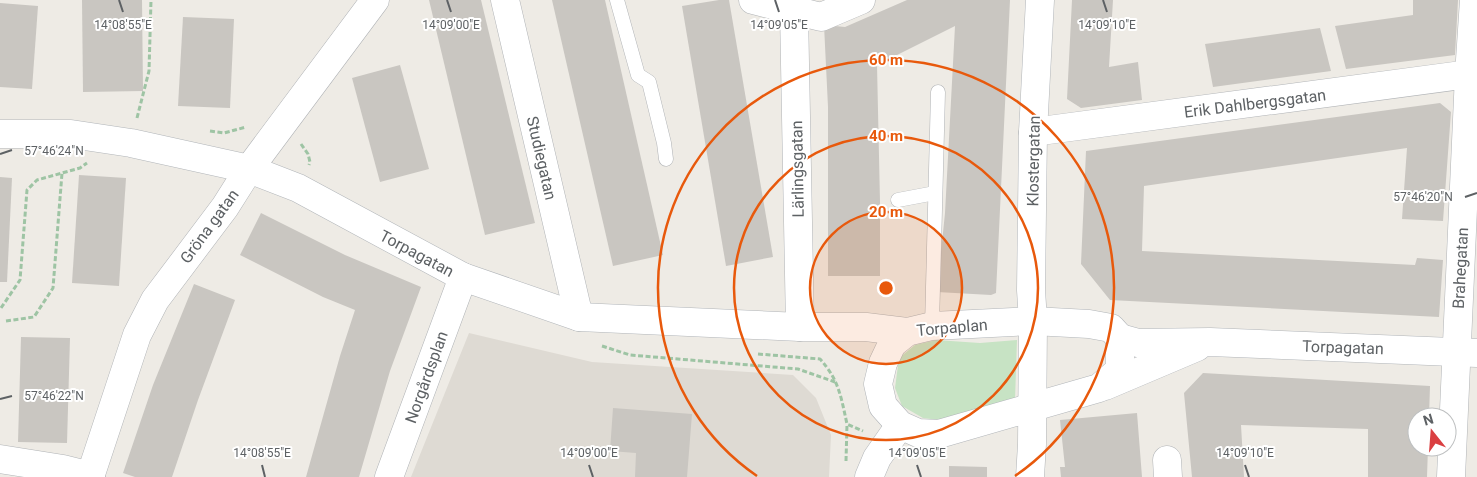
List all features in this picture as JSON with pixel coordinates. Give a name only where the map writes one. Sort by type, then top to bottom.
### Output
[{"type":"street","name":"Gröna gatan","points":[[90,476],[137,335],[152,307],[225,207],[249,169],[376,0]]},
{"type":"street","name":"Studiegatan","points":[[505,0],[579,317]]},
{"type":"street","points":[[753,0],[820,17],[861,0]]},
{"type":"street","name":"Klostergatan","points":[[1033,321],[1030,290],[1033,132],[1040,0]]},
{"type":"street","name":"Brahegatan","points":[[1451,477],[1467,353],[1474,0]]},
{"type":"street","name":"Lärlingsgatan","points":[[794,11],[800,327]]},
{"type":"street","name":"Erik Dahlbergsgatan","points":[[1033,132],[1473,74]]},
{"type":"street","name":"Torpagatan","points":[[0,134],[71,134],[131,143],[249,169],[298,188],[463,277],[579,317],[800,327],[919,329]]},
{"type":"street","name":"Norgårdsplan","points":[[389,477],[463,277]]},
{"type":"street","points":[[1030,477],[1033,321]]},
{"type":"street","name":"Torpaplan","points":[[1033,321],[1089,324],[1111,328],[1120,338],[1120,370],[1099,388],[939,434],[918,433],[900,425],[883,406],[878,384],[883,363],[892,344],[919,329],[1033,321]]},
{"type":"street","points":[[845,328],[865,350],[883,363]]},
{"type":"street","name":"Torpagatan","points":[[1120,338],[1138,343],[1210,342],[1467,353]]},
{"type":"street","name":"Torpagatan","points":[[1099,388],[1210,342]]},
{"type":"street","points":[[857,473],[876,458],[900,425]]},
{"type":"street","points":[[0,459],[64,469],[90,476]]},
{"type":"lane","points":[[617,0],[638,75],[649,82],[666,159]]},
{"type":"lane","points":[[919,329],[935,193],[938,92]]},
{"type":"lane","points":[[898,200],[935,193]]},
{"type":"path","points":[[131,143],[149,71],[151,0]]},
{"type":"path","points":[[205,131],[224,133],[245,128],[250,121]]},
{"type":"path","points":[[1,308],[20,280],[27,190],[37,180],[80,168],[94,158]]},
{"type":"path","points":[[6,321],[34,317],[53,288],[62,173]]},
{"type":"path","points":[[594,343],[630,355],[798,369],[836,382],[857,473]]},
{"type":"path","points":[[847,424],[861,430]]},
{"type":"shaded area","points":[[469,333],[592,362],[793,375],[816,398],[831,435],[829,477],[411,477]]},
{"type":"green space","points":[[936,340],[980,343],[1017,340],[1015,400],[939,420],[923,418],[902,406],[895,388],[899,358],[915,345]]},
{"type":"building","points":[[82,0],[142,0],[143,91],[83,92]]},
{"type":"building","points":[[429,0],[481,0],[535,223],[485,235]]},
{"type":"building","points":[[552,0],[605,0],[663,255],[613,266]]},
{"type":"building","points":[[729,0],[773,257],[726,266],[682,6]]},
{"type":"building","points":[[907,0],[1010,0],[996,293],[991,295],[937,292],[945,213],[955,26],[877,65],[880,276],[828,276],[828,107],[824,25],[845,27]]},
{"type":"building","points":[[1072,0],[1113,0],[1109,67],[1138,62],[1142,100],[1081,108],[1067,99]]},
{"type":"building","points":[[1413,0],[1458,0],[1455,55],[1346,69],[1335,26],[1413,15]]},
{"type":"building","points":[[0,3],[38,6],[32,89],[0,87]]},
{"type":"building","points":[[183,17],[234,19],[230,108],[178,106]]},
{"type":"building","points":[[1320,28],[1331,71],[1213,87],[1205,44]]},
{"type":"building","points":[[400,65],[429,169],[380,182],[352,78]]},
{"type":"building","points":[[1440,103],[1451,112],[1443,221],[1402,219],[1407,148],[1144,186],[1142,251],[1415,265],[1417,258],[1443,260],[1439,317],[1110,300],[1081,264],[1086,151]]},
{"type":"building","points":[[79,175],[126,178],[119,286],[72,283]]},
{"type":"building","points":[[0,177],[12,178],[7,282],[0,282]]},
{"type":"building","points":[[261,213],[345,255],[421,287],[390,371],[359,477],[306,477],[355,310],[323,297],[240,255]]},
{"type":"building","points":[[194,284],[235,300],[172,477],[135,477],[123,473],[153,385]]},
{"type":"building","points":[[21,337],[70,338],[67,443],[18,442]]},
{"type":"building","points":[[1203,373],[1430,386],[1429,407],[1407,407],[1407,457],[1428,457],[1427,477],[1368,477],[1368,429],[1241,425],[1244,477],[1192,477],[1184,393]]},
{"type":"building","points":[[613,408],[692,414],[687,477],[635,477],[636,453],[610,451]]},
{"type":"building","points":[[1137,413],[1142,477],[1061,477],[1060,467],[1065,467],[1060,420]]},
{"type":"building","points":[[949,466],[987,467],[987,477],[949,477]]}]
